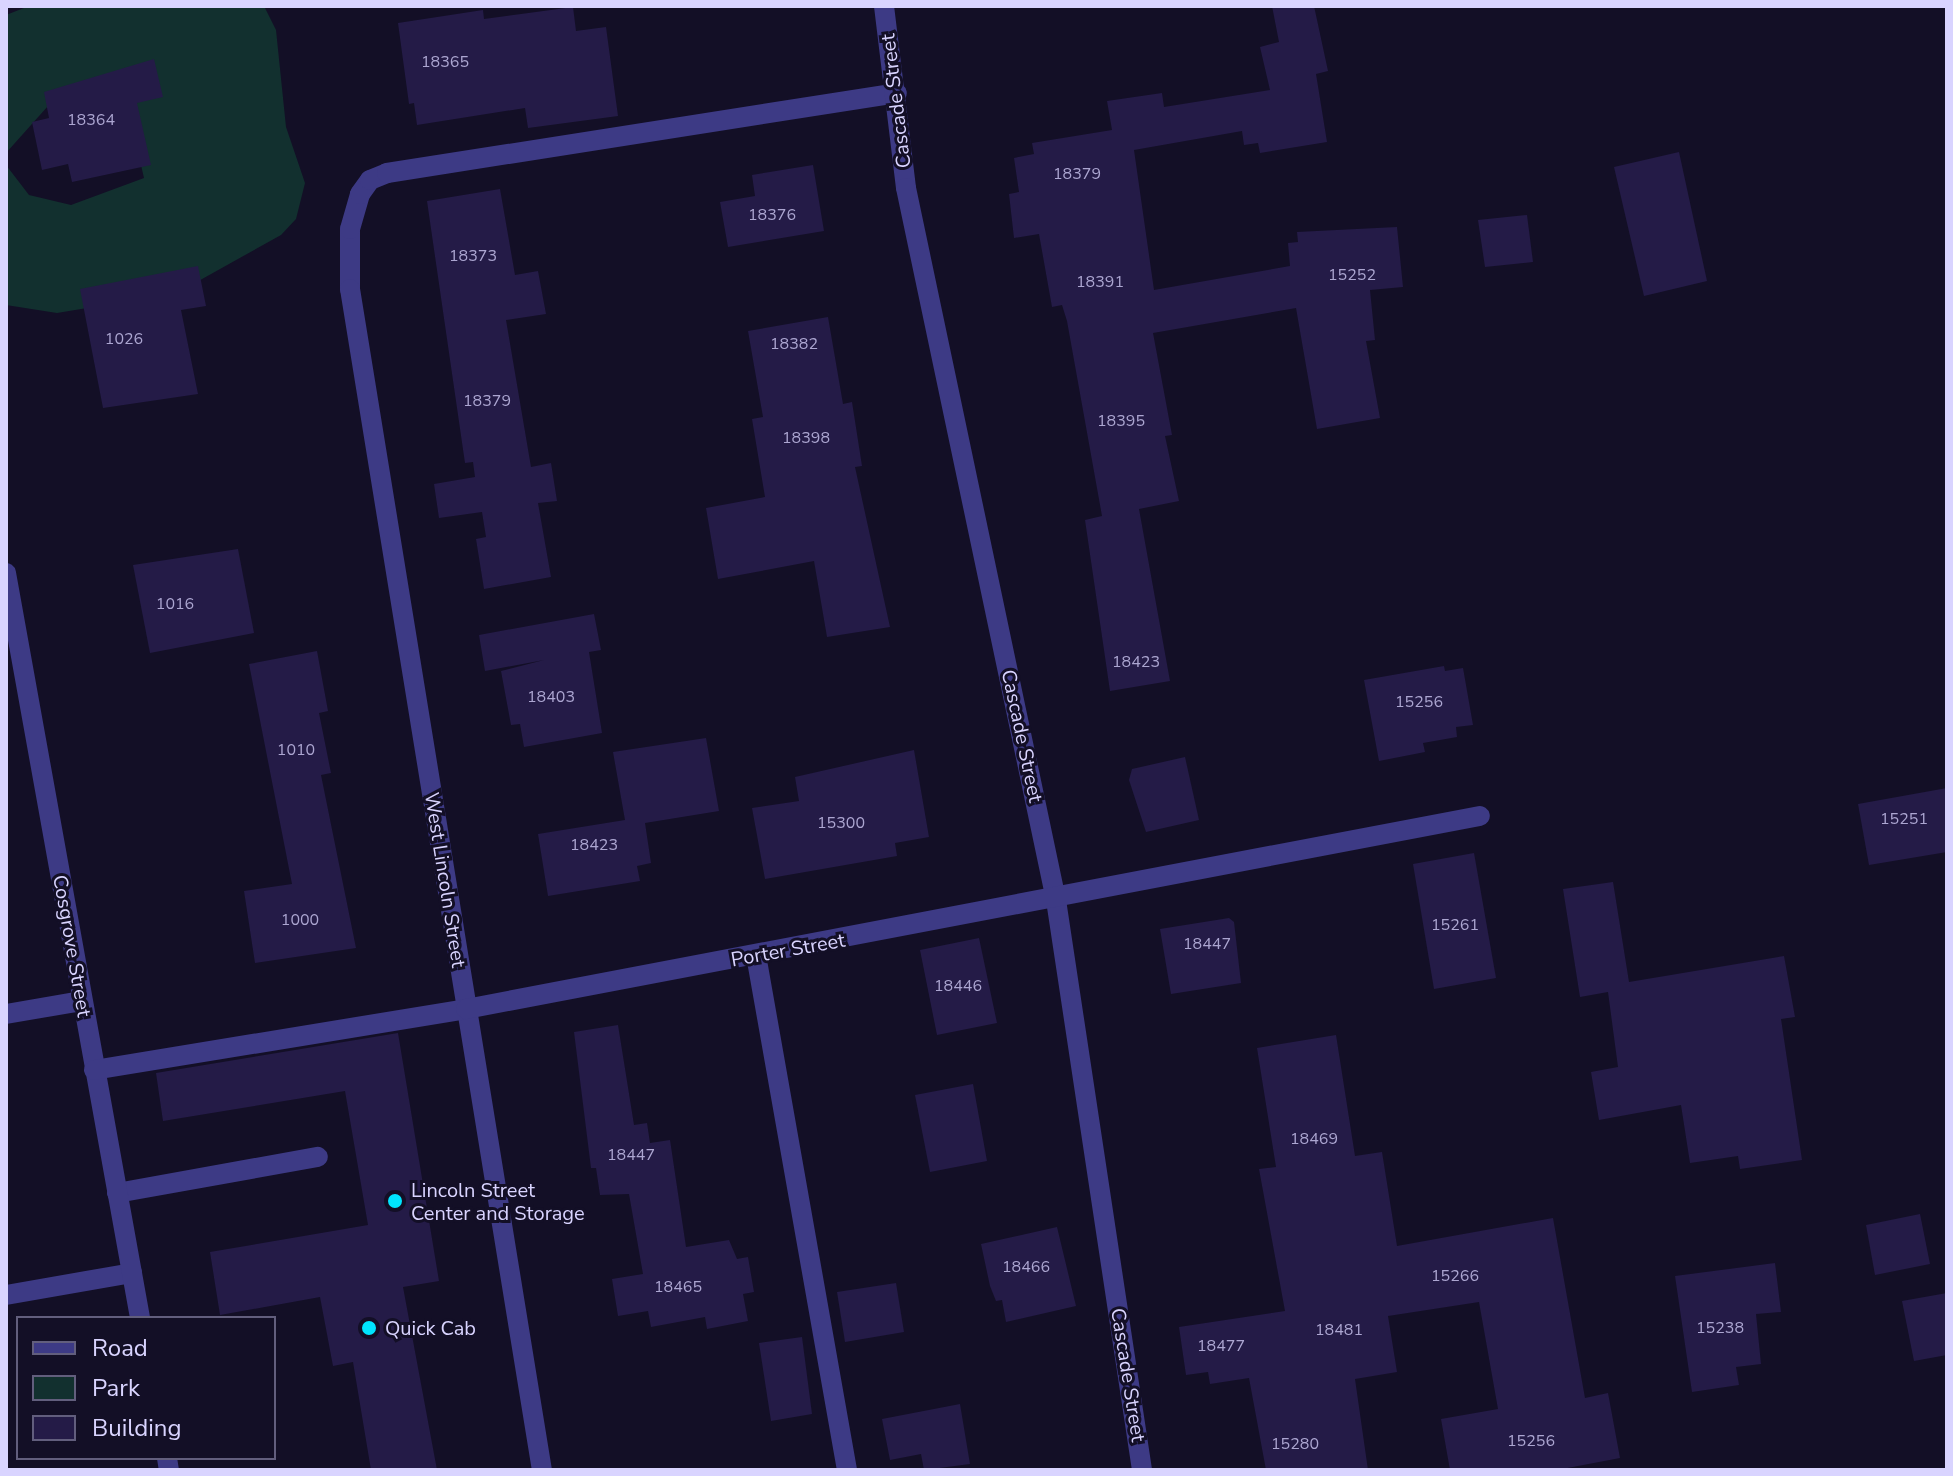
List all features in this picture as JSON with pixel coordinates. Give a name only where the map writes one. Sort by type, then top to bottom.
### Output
[{"type":"street","name":"Cascade Street","points":[[884,6],[897,93],[906,188],[1056,900],[1142,1470]]},
{"type":"street","name":"West Lincoln Street","points":[[542,1470],[350,289],[350,229],[360,194],[370,180],[387,173],[897,93]]},
{"type":"street","name":"Cosgrove Street","points":[[6,573],[140,1316]]},
{"type":"street","name":"Porter Street","points":[[94,1070],[466,1009],[1056,900],[1480,816]]},
{"type":"street","points":[[756,955],[847,1470]]},
{"type":"street","points":[[6,1014],[81,1001]]},
{"type":"street","points":[[117,1193],[318,1157]]},
{"type":"street","points":[[6,1295],[132,1273]]},
{"type":"green space","points":[[29,6],[264,6],[276,30],[286,127],[305,183],[296,219],[281,235],[177,293],[57,313],[6,305],[6,165],[29,195],[71,205],[144,178],[123,88],[65,87],[6,153],[6,15]]},
{"type":"building","points":[[1272,6],[1314,6],[1328,71],[1316,74],[1327,142],[1260,153],[1258,143],[1244,145],[1242,131],[1134,150],[1154,290],[1290,266],[1288,243],[1298,242],[1297,232],[1397,227],[1403,287],[1370,290],[1375,340],[1366,341],[1380,418],[1317,429],[1296,308],[1153,333],[1172,435],[1165,436],[1179,501],[1139,509],[1170,681],[1110,691],[1085,520],[1102,516],[1067,321],[1062,305],[1052,307],[1039,234],[1014,238],[1009,194],[1019,192],[1014,158],[1034,154],[1032,143],[1112,130],[1107,101],[1162,93],[1164,107],[1270,90],[1260,47],[1279,42]]},
{"type":"building","points":[[573,7],[576,31],[606,27],[618,116],[528,128],[525,108],[417,125],[414,103],[409,104],[398,23],[483,10],[484,19]]},
{"type":"building","points":[[154,59],[163,97],[137,103],[151,165],[72,182],[68,164],[42,170],[32,122],[49,118],[44,92]]},
{"type":"building","points":[[1679,152],[1707,281],[1644,296],[1614,167]]},
{"type":"building","points":[[813,165],[824,231],[728,247],[720,202],[755,196],[752,175]]},
{"type":"building","points":[[500,189],[515,275],[538,271],[546,314],[506,320],[531,467],[551,463],[557,501],[538,503],[551,577],[484,589],[476,539],[486,537],[482,512],[439,518],[434,484],[475,477],[473,462],[465,463],[427,201]]},
{"type":"building","points":[[1527,215],[1533,262],[1485,267],[1478,220]]},
{"type":"building","points":[[198,266],[206,306],[181,310],[198,394],[103,408],[80,289]]},
{"type":"building","points":[[828,317],[843,404],[852,402],[862,466],[855,467],[890,627],[827,637],[814,561],[718,579],[706,508],[765,497],[752,419],[763,417],[748,331]]},
{"type":"building","points":[[238,549],[254,633],[150,653],[133,565]]},
{"type":"building","points":[[594,614],[601,650],[589,652],[602,733],[524,747],[520,724],[511,725],[501,671],[544,660],[485,671],[479,635]]},
{"type":"building","points":[[317,651],[328,711],[319,713],[331,773],[321,775],[356,948],[255,963],[244,891],[292,884],[249,664]]},
{"type":"building","points":[[1444,666],[1445,671],[1463,668],[1473,725],[1456,727],[1457,737],[1423,743],[1425,752],[1379,761],[1364,680]]},
{"type":"building","points":[[706,738],[719,811],[645,823],[651,863],[637,866],[640,881],[548,896],[538,834],[625,820],[613,752]]},
{"type":"building","points":[[914,750],[929,837],[895,843],[897,856],[765,879],[752,808],[799,801],[795,777]]},
{"type":"building","points":[[1185,757],[1199,820],[1146,832],[1129,780],[1132,769]]},
{"type":"building","points":[[1947,788],[1947,852],[1869,865],[1858,804]]},
{"type":"building","points":[[1474,853],[1496,978],[1434,989],[1413,864]]},
{"type":"building","points":[[1613,882],[1629,982],[1784,956],[1795,1017],[1781,1019],[1802,1160],[1740,1169],[1738,1156],[1690,1163],[1681,1105],[1599,1120],[1591,1072],[1618,1067],[1608,992],[1580,997],[1563,889]]},
{"type":"building","points":[[1229,918],[1234,922],[1241,983],[1171,994],[1160,929]]},
{"type":"building","points":[[979,938],[997,1023],[937,1035],[920,950]]},
{"type":"building","points":[[618,1025],[634,1125],[647,1123],[650,1143],[670,1140],[686,1247],[729,1240],[737,1259],[748,1257],[754,1292],[743,1294],[748,1321],[707,1329],[705,1317],[651,1327],[648,1311],[618,1316],[612,1279],[643,1274],[629,1194],[600,1195],[596,1168],[591,1168],[574,1032]]},
{"type":"building","points":[[398,1033],[439,1281],[403,1287],[437,1470],[371,1470],[353,1362],[333,1366],[320,1297],[220,1315],[210,1252],[368,1225],[345,1091],[163,1121],[156,1073]]},
{"type":"building","points":[[1336,1035],[1355,1156],[1382,1152],[1397,1246],[1553,1218],[1585,1398],[1608,1393],[1620,1458],[1557,1470],[1450,1470],[1441,1419],[1498,1409],[1479,1302],[1388,1316],[1397,1372],[1355,1379],[1368,1470],[1266,1470],[1249,1378],[1210,1384],[1208,1372],[1186,1375],[1179,1327],[1285,1311],[1259,1169],[1276,1167],[1257,1048]]},
{"type":"building","points":[[973,1084],[987,1161],[930,1172],[915,1095]]},
{"type":"building","points":[[1920,1214],[1930,1264],[1875,1275],[1866,1225]]},
{"type":"building","points":[[1057,1227],[1076,1306],[1006,1322],[1002,1300],[996,1301],[990,1286],[981,1244]]},
{"type":"building","points":[[1775,1263],[1781,1312],[1756,1314],[1761,1364],[1736,1367],[1739,1385],[1692,1392],[1675,1276]]},
{"type":"building","points":[[896,1283],[904,1332],[845,1342],[837,1292]]},
{"type":"building","points":[[1947,1293],[1947,1355],[1914,1361],[1902,1301]]},
{"type":"building","points":[[802,1337],[812,1414],[771,1421],[759,1343]]},
{"type":"building","points":[[960,1404],[970,1464],[924,1470],[921,1454],[890,1460],[882,1419]]},
{"type":"place","name":"Lincoln Street Center and Storage","points":[[395,1201]]},
{"type":"place","name":"Quick Cab","points":[[369,1328]]}]
